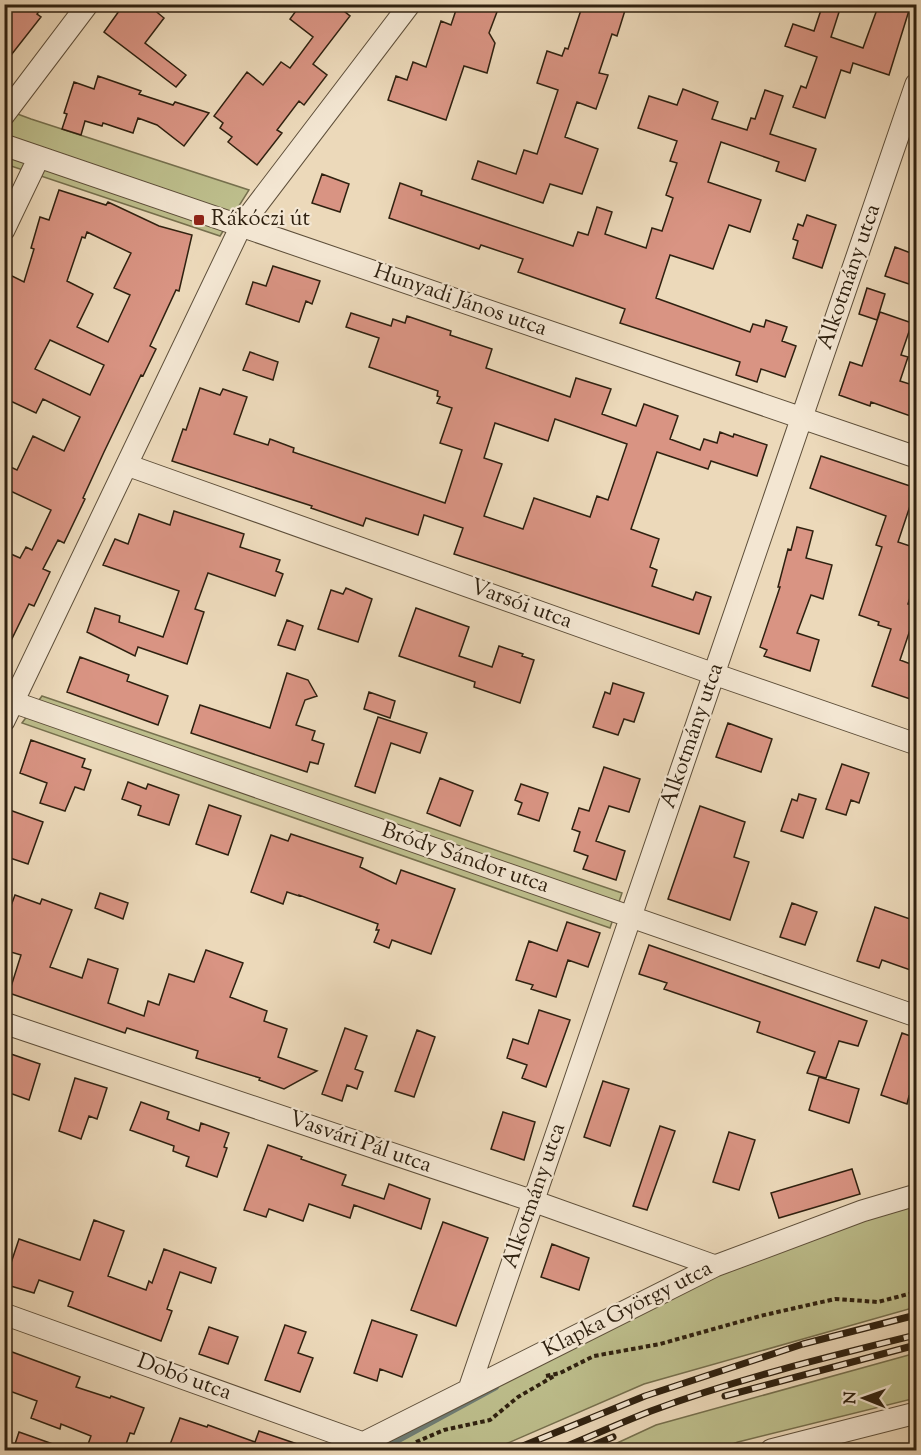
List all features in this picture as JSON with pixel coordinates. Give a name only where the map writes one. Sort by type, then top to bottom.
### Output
[{"type":"street","points":[[4,115],[88,4]]},
{"type":"street","points":[[9,712],[241,226],[410,4]]},
{"type":"street","name":"Alkotmány utca","points":[[469,1389],[916,84]]},
{"type":"street","name":"Hunyadi János utca","points":[[4,146],[916,457]]},
{"type":"street","points":[[4,230],[39,157]]},
{"type":"street","name":"Varsói utca","points":[[127,465],[916,744]]},
{"type":"street","name":"Bródy Sándor utca","points":[[9,712],[631,916],[916,1016]]},
{"type":"street","name":"Vasvári Pál utca","points":[[4,1023],[533,1201],[715,1266]]},
{"type":"street","name":"Klapka György utca","points":[[356,1447],[715,1266],[862,1211],[916,1196]]},
{"type":"street","name":"Dobó utca","points":[[4,1314],[356,1447]]},
{"type":"street","points":[[771,1450],[916,1413]]},
{"type":"path","points":[[406,1446],[444,1430],[490,1420],[518,1397],[594,1356],[660,1344],[759,1316],[835,1299],[878,1302],[916,1292]]},
{"type":"path","points":[[542,1377],[560,1373]]},
{"type":"green space","points":[[4,109],[249,190],[220,236],[5,164]]},
{"type":"green space","points":[[42,696],[622,893],[610,928],[22,723]]},
{"type":"green space","points":[[916,1200],[916,1307],[644,1384],[492,1450],[369,1450],[714,1275]]},
{"type":"green space","points":[[916,1353],[916,1398],[738,1442],[716,1450],[602,1450],[656,1425]]},
{"type":"building","points":[[4,4],[45,4],[37,14],[41,17],[4,64]]},
{"type":"building","points":[[124,4],[147,4],[164,18],[145,43],[186,75],[176,87],[104,32]]},
{"type":"building","points":[[301,4],[335,4],[350,16],[313,64],[327,75],[304,105],[299,101],[277,130],[282,133],[257,165],[228,142],[232,137],[220,128],[223,123],[214,116],[247,72],[263,85],[281,62],[290,68],[313,37],[290,19]]},
{"type":"building","points":[[458,4],[500,4],[489,33],[495,43],[487,73],[464,66],[446,120],[388,100],[396,76],[407,80],[413,62],[426,67],[441,21],[451,25]]},
{"type":"building","points":[[583,4],[627,4],[617,36],[612,34],[599,73],[608,75],[596,109],[577,102],[565,137],[598,149],[582,194],[550,184],[543,203],[472,179],[478,161],[516,174],[524,150],[537,154],[558,90],[537,83],[547,51],[562,56],[565,48],[568,49]]},
{"type":"building","points":[[823,4],[840,9],[831,37],[863,48],[879,4],[911,4],[889,75],[853,63],[850,73],[841,70],[825,118],[793,107],[801,86],[806,88],[817,57],[785,46],[793,24],[814,31]]},
{"type":"building","points":[[98,76],[141,91],[139,94],[209,113],[184,146],[157,125],[138,118],[133,133],[103,123],[102,126],[85,121],[81,135],[62,129],[67,114],[64,113],[74,82],[94,89]]},
{"type":"building","points":[[683,89],[718,102],[712,119],[747,130],[751,118],[755,119],[765,90],[783,96],[770,134],[816,149],[805,181],[776,171],[779,162],[721,142],[708,182],[761,200],[750,232],[729,225],[713,269],[670,255],[656,298],[750,332],[753,324],[764,327],[766,320],[787,327],[782,341],[796,346],[785,377],[761,369],[757,382],[736,375],[740,362],[620,323],[625,309],[518,272],[523,259],[481,245],[479,249],[389,218],[400,183],[422,191],[421,195],[573,246],[578,232],[588,235],[597,207],[612,212],[605,234],[646,248],[652,228],[662,231],[673,198],[666,195],[677,163],[670,161],[677,141],[638,128],[649,96],[677,105]]},
{"type":"building","points":[[322,174],[349,184],[340,212],[312,203]]},
{"type":"building","points":[[59,190],[106,205],[108,202],[159,226],[192,235],[179,291],[176,290],[150,346],[156,349],[104,452],[64,543],[58,540],[43,569],[50,572],[34,606],[29,604],[4,655],[4,551],[20,558],[26,547],[32,550],[51,510],[4,488],[4,464],[17,470],[33,436],[64,451],[80,417],[43,399],[36,413],[4,398],[4,272],[24,282],[34,249],[31,248],[40,217],[49,220]],"holes":[[[87,232],[131,253],[114,288],[130,295],[108,342],[77,327],[93,294],[67,281],[82,237],[85,238]],[[50,340],[104,365],[90,395],[35,369]]]},
{"type":"building","points":[[807,215],[836,225],[822,268],[793,258],[798,241],[793,239],[798,224],[803,226]]},
{"type":"building","points":[[895,247],[916,255],[916,273],[912,285],[885,276]]},
{"type":"building","points":[[273,266],[320,281],[312,304],[306,301],[299,322],[246,304],[253,282],[266,286]]},
{"type":"building","points":[[867,288],[885,294],[877,320],[859,314]]},
{"type":"building","points":[[880,312],[912,323],[901,355],[908,357],[900,381],[916,386],[916,418],[871,402],[870,406],[839,395],[850,362],[862,366]]},
{"type":"building","points":[[351,313],[391,326],[393,319],[405,323],[407,316],[451,331],[450,335],[492,349],[486,368],[570,397],[576,378],[611,389],[602,414],[636,426],[644,404],[678,416],[670,439],[700,450],[704,439],[717,443],[720,432],[733,437],[734,434],[767,445],[757,476],[711,461],[708,469],[657,452],[631,529],[659,539],[650,567],[657,570],[652,586],[693,600],[696,592],[711,597],[699,634],[454,554],[463,528],[424,515],[418,535],[366,518],[363,526],[311,508],[312,506],[172,461],[183,429],[186,430],[200,388],[220,395],[223,389],[247,397],[234,434],[268,445],[270,439],[294,448],[293,452],[445,503],[462,450],[440,443],[452,408],[437,403],[440,397],[437,396],[438,391],[369,367],[379,338],[346,327]],"holes":[[[555,419],[627,444],[608,500],[597,496],[590,517],[534,498],[523,529],[484,516],[502,464],[484,458],[495,423],[548,441]]]},
{"type":"building","points":[[250,352],[278,362],[273,380],[243,370]]},
{"type":"building","points":[[821,456],[916,488],[898,542],[916,548],[916,579],[908,604],[916,606],[916,612],[900,660],[916,666],[916,701],[872,686],[891,629],[859,615],[882,547],[876,545],[886,516],[810,488]]},
{"type":"building","points":[[174,511],[244,534],[240,547],[280,560],[276,571],[283,574],[275,596],[208,573],[195,609],[204,612],[187,664],[138,647],[135,656],[87,632],[95,608],[120,616],[119,622],[163,637],[179,591],[103,565],[115,539],[128,544],[139,514],[170,525]]},
{"type":"building","points":[[797,527],[813,531],[806,558],[832,565],[823,599],[811,595],[797,633],[819,640],[810,671],[764,656],[767,650],[760,647],[780,587],[778,587],[788,549],[791,550]]},
{"type":"building","points":[[346,588],[372,599],[358,642],[318,629],[331,590],[343,594]]},
{"type":"building","points":[[416,608],[469,627],[459,656],[492,667],[499,646],[534,660],[520,703],[474,687],[475,682],[399,656]]},
{"type":"building","points":[[287,620],[303,626],[295,650],[278,645]]},
{"type":"building","points":[[80,657],[129,675],[127,681],[168,696],[158,725],[67,692]]},
{"type":"building","points":[[287,673],[308,680],[317,696],[305,700],[296,725],[315,731],[312,740],[324,744],[318,764],[310,762],[307,772],[191,733],[200,705],[270,728]]},
{"type":"building","points":[[613,683],[644,693],[634,722],[624,719],[618,735],[593,727],[605,692],[610,694]]},
{"type":"building","points":[[369,692],[395,701],[390,718],[364,709]]},
{"type":"building","points":[[378,717],[427,733],[420,753],[391,743],[375,793],[355,786]]},
{"type":"building","points":[[728,723],[772,739],[761,772],[716,757]]},
{"type":"building","points":[[31,740],[85,759],[82,767],[91,770],[84,790],[75,787],[65,811],[40,803],[47,783],[20,773]]},
{"type":"building","points":[[842,764],[869,773],[859,803],[851,800],[846,815],[826,809]]},
{"type":"building","points":[[604,767],[640,779],[629,812],[609,806],[596,841],[625,851],[616,880],[583,869],[588,856],[574,851],[580,832],[572,829],[579,808],[589,811]]},
{"type":"building","points":[[440,778],[473,791],[460,826],[427,813]]},
{"type":"building","points":[[128,782],[146,789],[148,784],[179,795],[169,825],[138,815],[141,806],[122,799]]},
{"type":"building","points":[[521,784],[548,793],[539,821],[518,814],[522,803],[515,800]]},
{"type":"building","points":[[799,794],[816,799],[803,838],[781,831],[792,799],[797,801]]},
{"type":"building","points":[[209,805],[241,816],[228,855],[196,844]]},
{"type":"building","points":[[700,806],[745,822],[734,857],[749,862],[730,920],[668,899]]},
{"type":"building","points":[[4,808],[43,822],[28,864],[4,856]]},
{"type":"building","points":[[291,834],[363,858],[360,867],[396,884],[401,870],[455,889],[431,954],[392,940],[389,948],[374,942],[379,930],[376,930],[378,924],[299,895],[287,892],[283,904],[251,892],[271,835],[288,841]]},
{"type":"building","points":[[100,893],[128,903],[123,919],[95,908]]},
{"type":"building","points":[[15,895],[40,904],[42,899],[72,910],[50,967],[82,978],[88,959],[118,969],[108,1003],[144,1016],[148,1001],[159,1005],[169,974],[194,982],[206,950],[243,963],[230,997],[267,1011],[264,1021],[287,1029],[278,1057],[317,1071],[284,1089],[259,1080],[260,1078],[196,1058],[198,1051],[127,1028],[125,1033],[9,993],[21,955],[4,950],[4,924]]},
{"type":"building","points":[[792,903],[817,912],[805,945],[780,937]]},
{"type":"building","points":[[875,907],[916,921],[916,972],[882,960],[879,968],[857,961]]},
{"type":"building","points":[[567,922],[600,933],[588,967],[568,960],[556,997],[531,989],[533,985],[516,980],[529,941],[557,951]]},
{"type":"building","points":[[649,945],[867,1021],[858,1046],[839,1041],[826,1078],[807,1073],[815,1052],[757,1032],[760,1022],[664,989],[667,983],[639,974]]},
{"type":"building","points":[[539,1010],[570,1020],[546,1087],[522,1078],[527,1065],[507,1058],[513,1039],[528,1044]]},
{"type":"building","points":[[345,1028],[367,1036],[355,1069],[363,1072],[357,1089],[347,1085],[342,1101],[322,1094]]},
{"type":"building","points":[[417,1030],[435,1037],[414,1097],[395,1091]]},
{"type":"building","points":[[902,1033],[916,1038],[916,1099],[909,1096],[907,1104],[881,1095]]},
{"type":"building","points":[[11,1054],[40,1064],[29,1100],[4,1091],[4,1073]]},
{"type":"building","points":[[819,1077],[859,1089],[849,1123],[809,1110]]},
{"type":"building","points":[[75,1078],[107,1088],[97,1119],[89,1116],[81,1139],[59,1131]]},
{"type":"building","points":[[603,1081],[629,1089],[610,1146],[584,1137]]},
{"type":"building","points":[[141,1102],[169,1112],[167,1119],[199,1131],[201,1123],[229,1133],[224,1147],[227,1148],[217,1177],[186,1166],[189,1157],[173,1151],[174,1146],[130,1130]]},
{"type":"building","points":[[503,1112],[535,1122],[524,1160],[491,1149]]},
{"type":"building","points":[[660,1126],[675,1131],[647,1210],[633,1206]]},
{"type":"building","points":[[729,1132],[755,1140],[739,1190],[713,1182]]},
{"type":"building","points":[[268,1145],[346,1175],[342,1185],[384,1199],[389,1184],[430,1199],[421,1229],[354,1205],[350,1218],[309,1204],[303,1221],[269,1209],[266,1217],[244,1210]]},
{"type":"building","points":[[852,1169],[860,1194],[779,1218],[771,1193]]},
{"type":"building","points":[[94,1220],[124,1231],[108,1276],[146,1290],[149,1281],[152,1283],[164,1249],[216,1268],[211,1283],[180,1272],[167,1309],[172,1311],[161,1341],[68,1306],[73,1292],[39,1280],[34,1293],[4,1284],[19,1239],[80,1260]]},
{"type":"building","points":[[443,1222],[488,1238],[456,1326],[411,1310]]},
{"type":"building","points":[[552,1244],[589,1258],[579,1290],[541,1277]]},
{"type":"building","points":[[372,1320],[417,1335],[402,1377],[380,1369],[377,1381],[354,1373]]},
{"type":"building","points":[[285,1325],[306,1332],[298,1353],[313,1358],[300,1392],[265,1380]]},
{"type":"building","points":[[209,1327],[238,1337],[228,1364],[199,1354]]},
{"type":"building","points":[[4,1349],[80,1377],[76,1387],[144,1408],[134,1434],[130,1433],[124,1450],[86,1450],[91,1436],[61,1424],[60,1429],[31,1418],[37,1401],[4,1389]]},
{"type":"building","points":[[180,1418],[207,1427],[208,1425],[255,1442],[259,1431],[309,1448],[308,1450],[168,1450]]},
{"type":"building","points":[[19,1432],[64,1448],[63,1450],[13,1450]]},
{"type":"waterway","points":[[380,1450],[496,1387]]},
{"type":"railway","points":[[513,1450],[645,1396],[803,1344],[916,1315]]},
{"type":"railway","points":[[558,1450],[651,1411],[716,1389],[816,1360],[916,1335]]},
{"type":"railway","points":[[725,1396],[916,1345]]},
{"type":"railway","points":[[582,1450],[613,1437]]},
{"type":"place","name":"Rákóczi út","points":[[199,220]]}]
